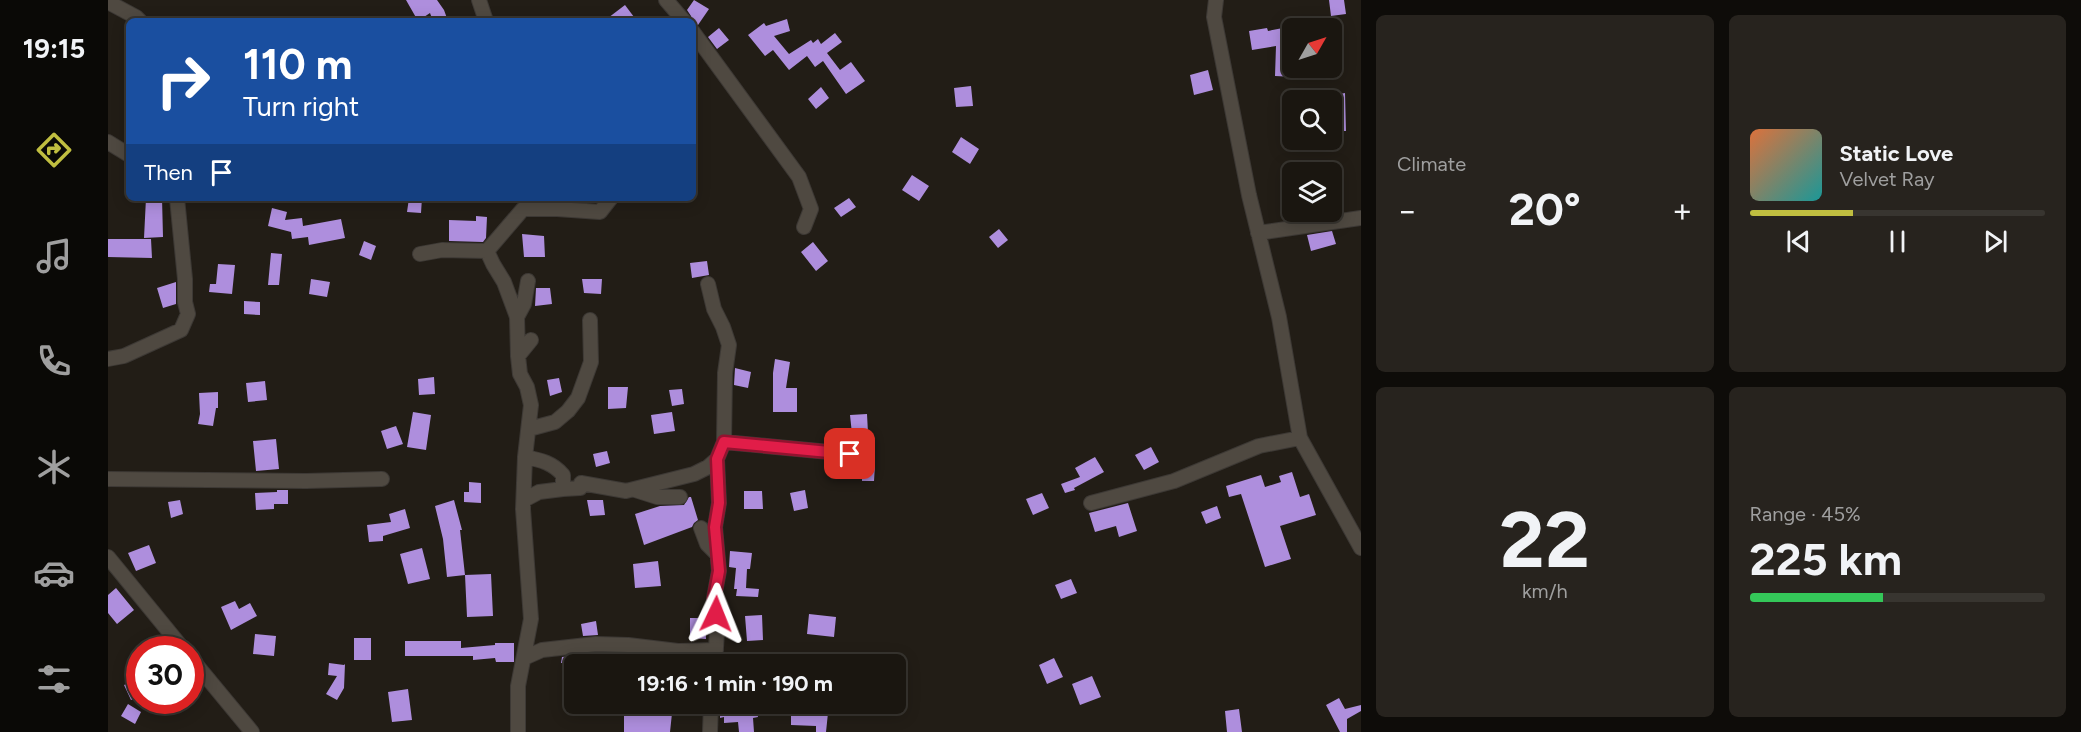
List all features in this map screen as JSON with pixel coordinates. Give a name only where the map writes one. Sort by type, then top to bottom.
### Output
[{"type":"street","points":[[479,0],[485,18]]},
{"type":"street","points":[[666,0],[681,18]]},
{"type":"street","points":[[1216,0],[1214,17],[1258,233],[1279,317],[1300,438],[1361,548]]},
{"type":"street","points":[[108,2],[137,18]]},
{"type":"street","points":[[696,36],[799,177],[811,209],[804,227]]},
{"type":"street","points":[[108,142],[126,153]]},
{"type":"street","points":[[108,359],[124,356],[181,330],[188,314],[185,302],[177,201]]},
{"type":"street","points":[[420,254],[442,250],[487,250],[523,209],[557,208],[600,212],[609,201]]},
{"type":"street","points":[[1258,233],[1361,218]]},
{"type":"street","points":[[487,250],[492,264],[504,282],[517,317],[520,374],[527,387],[531,405],[525,457],[524,500],[531,619],[518,686],[518,732]]},
{"type":"street","points":[[517,317],[524,304],[528,281]]},
{"type":"street","points":[[708,284],[714,309],[729,345],[724,397],[724,442],[717,459],[719,503],[715,527],[719,571],[714,598],[716,654]]},
{"type":"street","points":[[529,429],[555,422],[578,398],[591,362],[590,320]]},
{"type":"street","points":[[518,356],[531,340]]},
{"type":"street","points":[[1091,503],[1174,480],[1259,446],[1300,438]]},
{"type":"street","points":[[724,442],[850,454]]},
{"type":"street","points":[[525,457],[548,463],[557,468],[563,476],[563,489]]},
{"type":"street","points":[[524,500],[539,492],[580,488],[581,483],[626,491],[633,490],[694,474],[717,459]]},
{"type":"street","points":[[108,479],[306,481],[382,479]]},
{"type":"street","points":[[633,490],[657,496],[680,497]]},
{"type":"street","points":[[701,528],[707,544],[717,554]]},
{"type":"street","points":[[110,562],[172,636]]},
{"type":"street","points":[[524,658],[542,650],[596,644],[678,651],[716,650]]},
{"type":"street","points":[[204,674],[250,731]]},
{"type":"street","points":[[710,732],[711,714]]},
{"type":"building","points":[[406,0],[437,0],[447,18],[432,18],[430,13],[422,18],[416,18]]},
{"type":"building","points":[[694,0],[709,9],[698,25],[696,18],[692,18],[687,10]]},
{"type":"building","points":[[1329,0],[1344,0],[1346,14],[1331,16]]},
{"type":"building","points":[[625,5],[635,18],[608,18]]},
{"type":"building","points":[[787,19],[790,31],[774,36],[789,54],[811,40],[813,43],[818,39],[821,44],[835,33],[842,42],[827,53],[840,70],[851,62],[865,81],[846,94],[823,61],[815,67],[807,56],[789,70],[773,50],[765,56],[748,35],[764,23],[766,26]]},
{"type":"building","points":[[719,28],[729,40],[717,49],[708,37]]},
{"type":"building","points":[[1267,28],[1268,31],[1282,28],[1282,76],[1275,76],[1276,46],[1252,50],[1249,31]]},
{"type":"building","points":[[1208,70],[1213,90],[1194,95],[1190,75]]},
{"type":"building","points":[[971,86],[973,106],[956,107],[954,88]]},
{"type":"building","points":[[821,87],[829,98],[816,109],[808,99]]},
{"type":"building","points":[[1345,93],[1346,131],[1342,131],[1342,94]]},
{"type":"building","points":[[961,137],[979,149],[970,164],[952,152]]},
{"type":"building","points":[[912,175],[929,186],[919,201],[902,190]]},
{"type":"building","points":[[849,198],[856,207],[841,217],[834,208]]},
{"type":"building","points":[[146,201],[162,201],[163,237],[144,238]]},
{"type":"building","points":[[409,201],[422,201],[421,213],[407,212]]},
{"type":"building","points":[[272,208],[287,212],[285,220],[302,218],[303,226],[341,219],[345,238],[309,245],[308,237],[292,239],[291,232],[268,226]]},
{"type":"building","points":[[476,216],[487,217],[486,238],[483,242],[449,241],[449,220],[476,221]]},
{"type":"building","points":[[999,229],[1008,240],[998,248],[989,237]]},
{"type":"building","points":[[1332,231],[1336,244],[1311,251],[1307,235]]},
{"type":"building","points":[[522,234],[544,236],[545,257],[524,257]]},
{"type":"building","points":[[108,239],[151,239],[152,258],[108,257]]},
{"type":"building","points":[[364,241],[376,246],[371,260],[359,255]]},
{"type":"building","points":[[813,242],[828,261],[816,271],[801,252]]},
{"type":"building","points":[[271,253],[282,254],[279,285],[268,285]]},
{"type":"building","points":[[707,261],[709,275],[692,278],[690,263]]},
{"type":"building","points":[[218,264],[235,265],[232,294],[209,292],[210,284],[216,284]]},
{"type":"building","points":[[311,279],[330,282],[327,297],[309,294]]},
{"type":"building","points":[[582,279],[602,279],[601,294],[584,293]]},
{"type":"building","points":[[176,282],[176,304],[163,308],[157,288]]},
{"type":"building","points":[[536,288],[550,288],[552,304],[535,306]]},
{"type":"building","points":[[244,301],[260,302],[260,315],[244,314]]},
{"type":"building","points":[[775,359],[790,362],[786,388],[797,388],[797,412],[773,412]]},
{"type":"building","points":[[735,368],[751,372],[748,388],[734,385]]},
{"type":"building","points":[[434,377],[435,394],[419,395],[418,379]]},
{"type":"building","points":[[559,378],[562,392],[550,396],[547,380]]},
{"type":"building","points":[[265,381],[267,400],[248,402],[246,383]]},
{"type":"building","points":[[608,387],[628,387],[626,408],[608,409]]},
{"type":"building","points":[[682,389],[684,404],[672,406],[669,390]]},
{"type":"building","points":[[218,392],[218,408],[216,408],[213,426],[198,424],[199,393]]},
{"type":"building","points":[[413,412],[431,415],[426,450],[407,447]]},
{"type":"building","points":[[672,412],[675,431],[654,434],[651,415]]},
{"type":"building","points":[[867,414],[868,433],[852,434],[850,415]]},
{"type":"building","points":[[396,426],[403,444],[387,449],[381,431]]},
{"type":"building","points":[[276,439],[279,469],[256,471],[253,441]]},
{"type":"building","points":[[1151,447],[1159,462],[1144,470],[1135,455]]},
{"type":"building","points":[[607,451],[610,463],[596,467],[593,454]]},
{"type":"building","points":[[1095,457],[1104,472],[1074,488],[1075,490],[1065,493],[1061,484],[1080,477],[1075,468]]},
{"type":"building","points":[[862,464],[875,465],[874,481],[862,481]]},
{"type":"building","points":[[1292,472],[1300,497],[1309,494],[1316,515],[1280,526],[1291,559],[1265,567],[1241,494],[1229,497],[1226,486],[1261,475],[1265,487],[1281,482],[1279,476]]},
{"type":"building","points":[[469,482],[481,483],[481,503],[464,502],[464,492],[469,492]]},
{"type":"building","points":[[277,490],[288,490],[288,504],[274,504],[274,509],[256,510],[255,493],[277,492]]},
{"type":"building","points":[[805,490],[808,508],[794,511],[790,493]]},
{"type":"building","points":[[744,491],[762,491],[763,509],[744,509]]},
{"type":"building","points":[[1042,493],[1049,508],[1033,515],[1026,499]]},
{"type":"building","points":[[691,497],[698,520],[692,527],[644,545],[635,514],[660,506],[684,505]]},
{"type":"building","points":[[180,500],[183,514],[171,518],[168,502]]},
{"type":"building","points":[[454,500],[462,530],[460,530],[465,575],[447,577],[443,539],[435,506]]},
{"type":"building","points":[[587,500],[603,500],[605,515],[590,516]]},
{"type":"building","points":[[1128,503],[1137,531],[1119,537],[1116,526],[1095,532],[1089,513]]},
{"type":"building","points":[[1217,506],[1221,518],[1206,524],[1201,512]]},
{"type":"building","points":[[405,509],[410,528],[383,536],[383,541],[369,542],[367,525],[391,522],[389,514]]},
{"type":"building","points":[[149,545],[156,563],[136,571],[128,553]]},
{"type":"building","points":[[422,548],[430,579],[408,584],[400,554]]},
{"type":"building","points":[[730,551],[752,553],[750,569],[747,569],[746,588],[759,589],[758,597],[736,596],[737,589],[734,589],[736,568],[729,567]]},
{"type":"building","points":[[658,561],[661,586],[635,588],[633,564]]},
{"type":"building","points":[[491,574],[493,616],[467,617],[465,575]]},
{"type":"building","points":[[1071,579],[1077,593],[1061,599],[1055,585]]},
{"type":"building","points":[[116,588],[134,610],[117,624],[108,613],[108,595]]},
{"type":"building","points":[[235,601],[239,609],[250,603],[257,616],[231,630],[221,607]]},
{"type":"building","points":[[809,614],[836,617],[834,637],[807,634]]},
{"type":"building","points":[[762,615],[763,640],[747,641],[745,616]]},
{"type":"building","points":[[690,618],[705,618],[706,639],[690,638]]},
{"type":"building","points":[[596,621],[598,635],[583,636],[581,624]]},
{"type":"building","points":[[255,634],[276,636],[274,656],[253,654]]},
{"type":"building","points":[[354,638],[371,638],[371,660],[354,660]]},
{"type":"building","points":[[405,641],[461,641],[461,648],[514,643],[514,662],[496,662],[495,658],[473,660],[473,656],[405,656]]},
{"type":"building","points":[[1054,658],[1063,677],[1047,684],[1039,665]]},
{"type":"building","points":[[329,663],[345,664],[344,688],[337,700],[326,694],[337,676],[328,675]]},
{"type":"building","points":[[1092,676],[1101,697],[1080,705],[1072,684]]},
{"type":"building","points":[[408,689],[412,720],[392,722],[388,692]]},
{"type":"building","points":[[1339,698],[1345,709],[1361,705],[1361,711],[1347,719],[1347,732],[1340,732],[1326,705]]},
{"type":"building","points":[[126,707],[126,714],[140,714],[135,724],[121,716]]},
{"type":"building","points":[[1239,709],[1242,732],[1227,732],[1225,711]]},
{"type":"building","points":[[624,714],[672,714],[670,732],[624,732]]},
{"type":"building","points":[[720,714],[758,714],[758,717],[753,718],[754,732],[739,732],[738,722],[724,723],[724,717],[720,718]]},
{"type":"building","points":[[791,714],[828,714],[826,732],[816,732],[816,726],[791,725]]},
{"type":"route","points":[[716,614],[714,598],[719,571],[715,527],[719,503],[717,459],[724,442],[850,454]]}]
